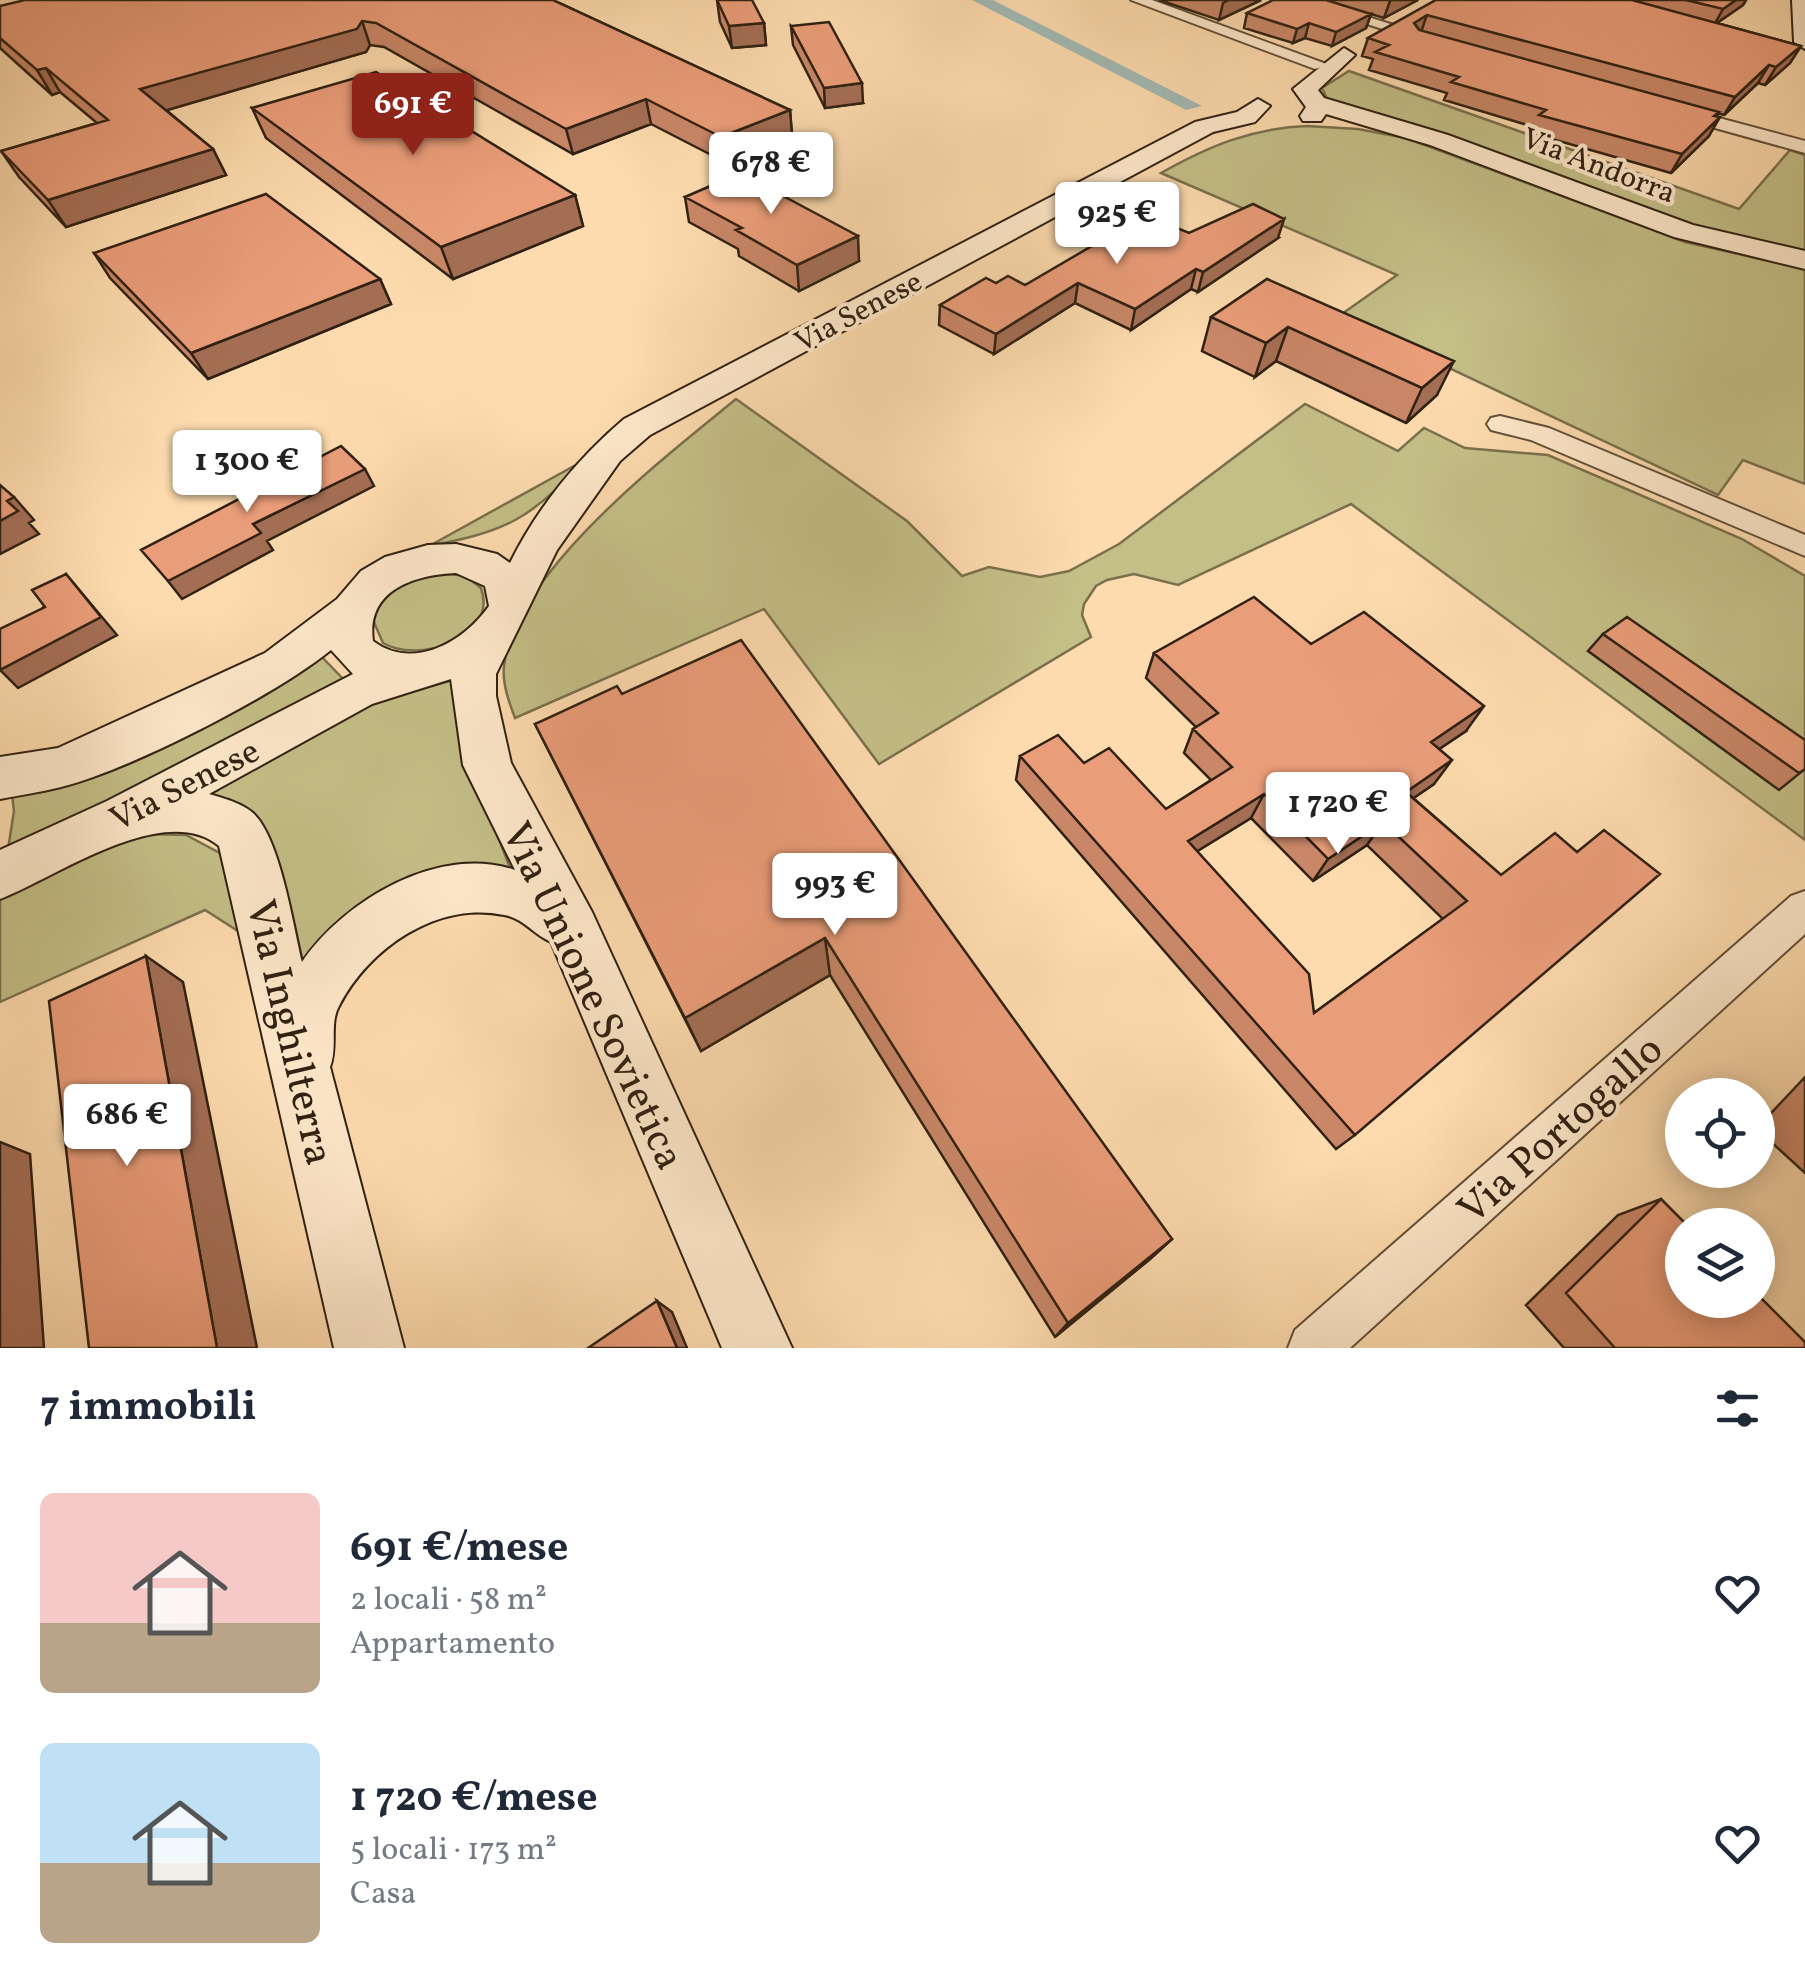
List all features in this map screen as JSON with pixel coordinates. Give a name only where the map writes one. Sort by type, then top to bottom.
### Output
[{"type":"main road","points":[[1800,47],[1802,0]]},
{"type":"main road","name":"Via Senese","points":[[0,874],[125,816],[357,691],[462,658],[500,620],[538,547],[568,502],[607,453],[637,427],[1204,127],[1246,116],[1264,100],[1321,65],[1416,14]]},
{"type":"main road","name":"Via Senese","points":[[1169,148],[1306,110],[1308,84],[1344,55]]},
{"type":"main road","points":[[1264,100],[1268,114],[1306,110]]},
{"type":"main road","name":"Via Andorra","points":[[1306,110],[1439,140],[1684,232],[1805,260]]},
{"type":"main road","name":"Via Senese","points":[[0,778],[62,767],[132,738],[281,665],[352,610],[390,573],[509,540],[568,502]]},
{"type":"main road","name":"Via Senese","points":[[446,557],[481,562],[494,569],[509,590],[500,620]]},
{"type":"main road","name":"Via Senese","points":[[352,610],[348,637],[361,658],[388,670],[423,670]]},
{"type":"main road","name":"Via Unione Sovietica","points":[[500,620],[474,674],[476,726],[512,818],[573,930],[757,1348]]},
{"type":"main road","name":"Via Inghilterra","points":[[125,816],[186,813],[234,828],[255,872],[368,1348]]},
{"type":"main road","points":[[305,1090],[308,1005],[333,965],[356,940],[404,906],[464,888],[511,890],[548,905],[573,930]]},
{"type":"street","points":[[1138,0],[1321,65]]},
{"type":"street","points":[[1298,0],[1392,27]]},
{"type":"street","points":[[1220,29],[1250,14]]},
{"type":"street","points":[[1658,106],[1805,147]]},
{"type":"street","points":[[1500,424],[1540,434],[1805,546]]},
{"type":"street","name":"Via Portogallo","points":[[1313,1348],[1805,909]]},
{"type":"shaded area","points":[[1349,71],[1739,209],[1790,150],[1805,155],[1805,250],[1690,225],[1434,130],[1327,99],[1322,88]]},
{"type":"shaded area","points":[[1307,126],[1358,129],[1406,138],[1685,242],[1805,269],[1805,484],[1743,460],[1718,495],[1339,316],[1397,275],[1161,173],[1231,140],[1268,130]]},
{"type":"shaded area","points":[[736,399],[907,521],[962,576],[989,567],[1040,577],[1069,571],[1119,544],[1305,404],[1398,451],[1424,428],[1465,448],[1548,455],[1742,539],[1805,576],[1805,840],[1351,504],[1178,585],[1134,574],[1096,586],[1082,615],[1091,637],[879,764],[764,609],[515,718],[505,686],[504,666],[514,630],[535,593],[564,556],[634,484]]},
{"type":"shaded area","points":[[583,461],[549,496],[516,520],[478,535],[431,545]]},
{"type":"shaded area","points":[[441,573],[466,576],[481,588],[483,606],[478,621],[467,633],[434,648],[398,649],[383,643],[373,620],[384,600],[409,582]]},
{"type":"shaded area","points":[[320,655],[345,681],[265,729],[8,849],[14,811],[12,795]]},
{"type":"shaded area","points":[[460,678],[488,811],[512,873],[303,986],[200,793],[343,711]]},
{"type":"shaded area","points":[[186,835],[231,859],[241,933],[205,910],[0,1002],[0,893],[123,837]]},
{"type":"building","points":[[25,0],[553,0],[790,110],[721,137],[646,99],[566,129],[376,23],[362,21],[357,29],[140,89],[213,149],[48,200],[1,151],[108,120],[46,68],[37,70],[0,38],[0,6]]},
{"type":"building","points":[[717,0],[752,0],[764,23],[729,26]]},
{"type":"building","points":[[1273,0],[1326,0],[1371,14],[1336,32],[1309,23],[1297,29],[1247,13]]},
{"type":"building","points":[[1436,0],[1632,0],[1801,46],[1776,67],[1769,65],[1735,97],[1427,15],[1414,23],[1419,30],[1719,112],[1714,116],[1720,117],[1682,154],[1539,115],[1546,110],[1451,82],[1459,77],[1375,52],[1389,45],[1368,38]]},
{"type":"building","points":[[1686,0],[1736,0],[1723,9]]},
{"type":"building","points":[[829,22],[862,83],[824,88],[791,26]]},
{"type":"building","points":[[376,72],[575,195],[441,247],[252,108]]},
{"type":"building","points":[[752,168],[784,185],[772,190],[858,236],[797,265],[736,230],[742,228],[685,197]]},
{"type":"building","points":[[266,194],[380,279],[191,353],[94,253]]},
{"type":"building","points":[[1253,204],[1284,219],[1203,272],[1196,269],[1135,309],[1078,283],[996,334],[940,305],[986,278],[996,283],[1008,276],[1025,285],[1145,215],[1189,233]]},
{"type":"building","points":[[1267,279],[1454,361],[1422,388],[1288,327],[1266,343],[1211,317]]},
{"type":"building","points":[[341,446],[365,469],[253,524],[261,533],[168,581],[141,550]]},
{"type":"building","points":[[0,485],[14,497],[7,501],[18,511],[0,521]]},
{"type":"building","points":[[66,574],[101,617],[0,670],[0,629],[45,607],[32,590]]},
{"type":"building","points":[[1254,597],[1311,644],[1364,612],[1484,706],[1431,742],[1452,760],[1406,792],[1501,875],[1555,833],[1577,852],[1604,830],[1660,874],[1355,1135],[1020,756],[1058,735],[1084,763],[1109,748],[1166,809],[1232,767],[1193,729],[1218,713],[1154,653]],"holes":[[[1264,794],[1328,859],[1383,822],[1467,901],[1314,1013],[1309,974],[1188,841]]]},
{"type":"building","points":[[1627,617],[1805,740],[1805,769],[1799,773],[1603,634]]},
{"type":"building","points":[[741,640],[1172,1239],[1068,1323],[825,938],[685,1018],[535,724],[617,686],[622,694]]},
{"type":"building","points":[[146,956],[217,1348],[89,1348],[49,1001]]},
{"type":"building","points":[[1661,1199],[1670,1208],[1665,1208],[1665,1318],[1775,1318],[1775,1312],[1805,1342],[1805,1348],[1615,1348],[1566,1293]]},
{"type":"building","points":[[657,1301],[677,1348],[588,1348]]},
{"type":"waterway","points":[[980,0],[1193,106]]}]
